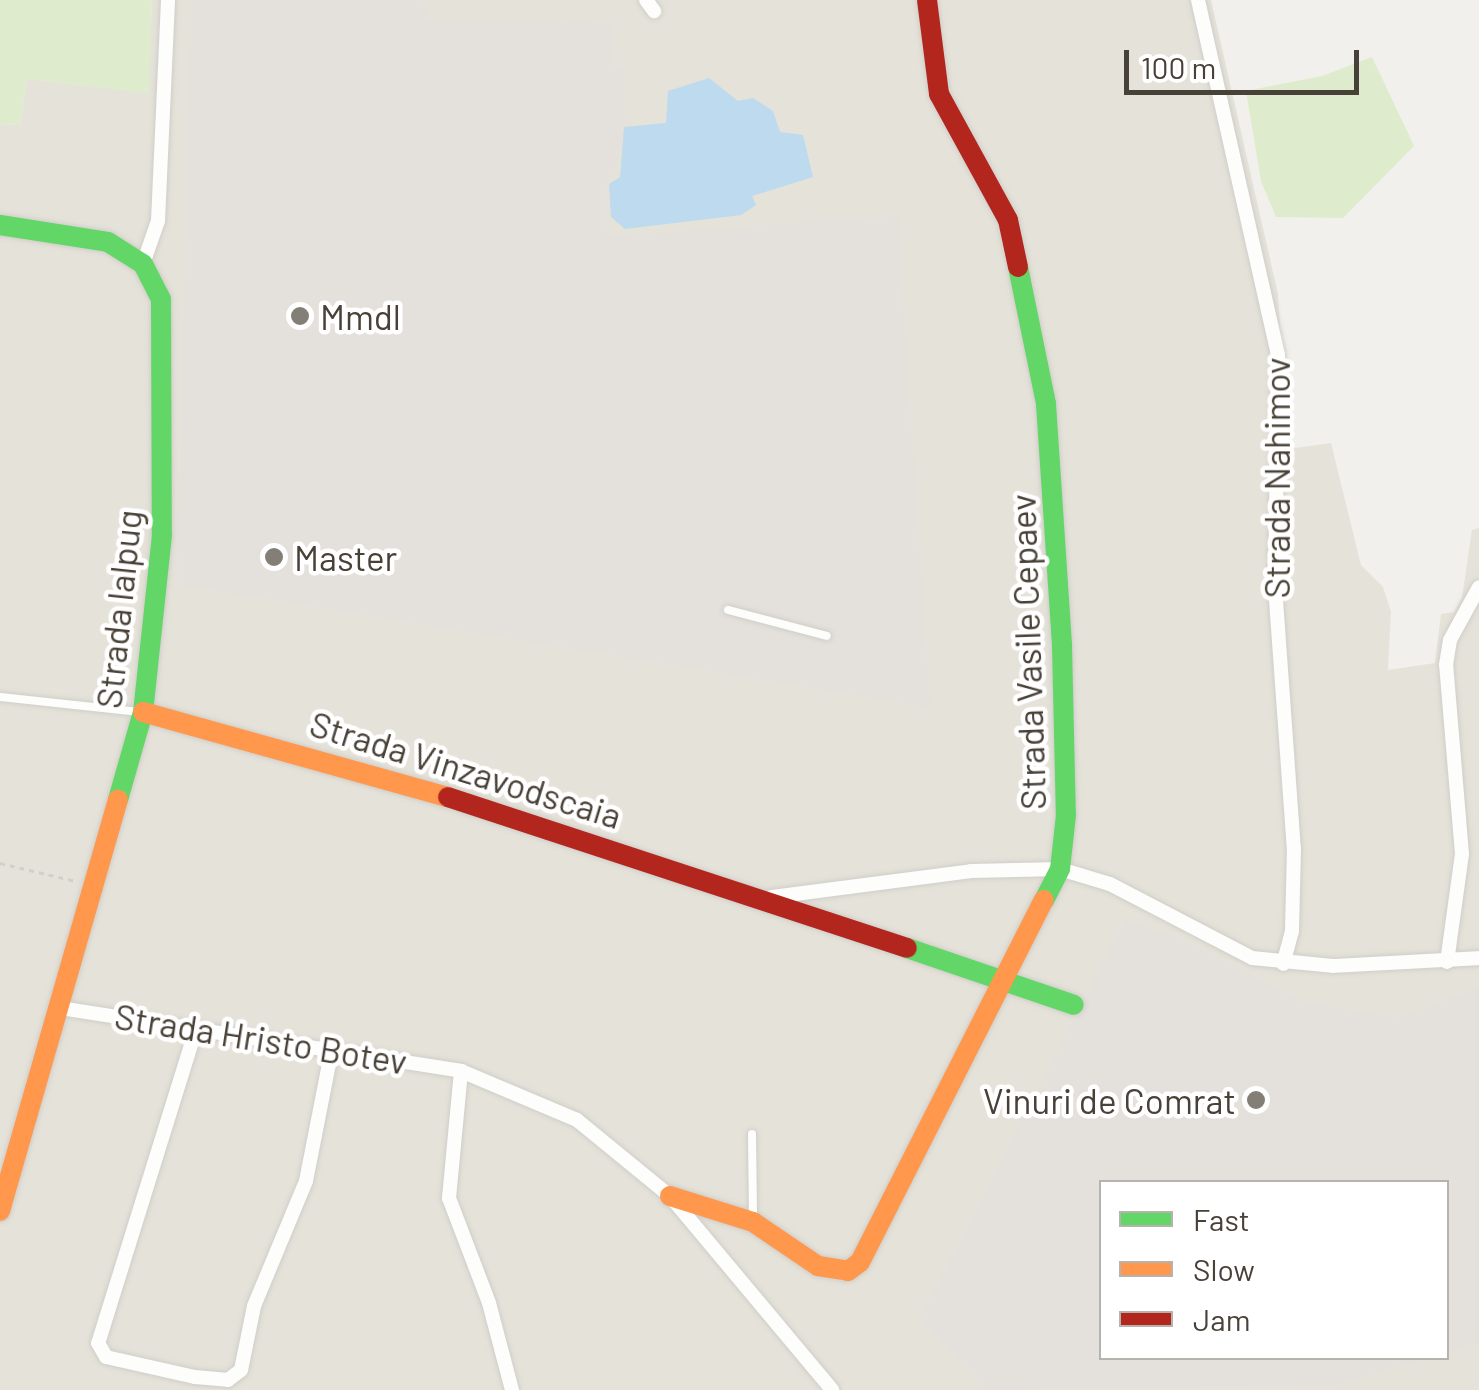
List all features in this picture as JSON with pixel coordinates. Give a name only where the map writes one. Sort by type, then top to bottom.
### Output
[{"type":"street","points":[[0,226],[108,242],[144,264],[158,221],[168,0]]},
{"type":"street","name":"Strada Vasile Cepaev","points":[[753,1222],[818,1266],[848,1271],[870,1247],[1060,870],[1066,815],[1062,645],[1046,404],[1008,220],[939,94],[927,0]]},
{"type":"street","name":"Strada Nahimov","points":[[1198,0],[1278,354],[1275,586],[1294,848],[1292,931],[1283,964]]},
{"type":"street","name":"Strada Ialpug","points":[[0,1211],[97,886],[144,712],[156,618],[162,436],[161,299],[144,264]]},
{"type":"street","points":[[1447,962],[1462,854],[1446,665],[1450,640],[1479,587]]},
{"type":"street","name":"Strada Vinzavodscaia","points":[[144,712],[276,744],[766,898],[1003,977],[1074,1005]]},
{"type":"street","name":"Strada Vinzavodscaia","points":[[766,898],[971,871],[1060,870],[1110,884],[1219,945],[1283,964],[1447,962],[1479,958]]},
{"type":"street","name":"Strada Hristo Botev","points":[[60,1008],[461,1071],[577,1120],[670,1196],[832,1390]]},
{"type":"street","points":[[196,1029],[100,1332],[101,1351],[118,1361],[221,1380],[238,1374],[254,1306],[306,1181],[332,1048]]},
{"type":"street","points":[[461,1071],[449,1198],[489,1303],[512,1390]]},
{"type":"street","points":[[670,1196],[753,1222]]},
{"type":"lane","points":[[728,610],[827,636]]},
{"type":"lane","points":[[0,697],[144,712]]},
{"type":"lane","points":[[752,1134],[753,1222]]},
{"type":"path","points":[[0,863],[97,886]]},
{"type":"shaded area","points":[[152,0],[1211,0],[1278,294],[1288,449],[1331,443],[1361,565],[1383,587],[1391,612],[1388,670],[1435,663],[1441,614],[1454,612],[1462,597],[1472,530],[1479,528],[1479,1390],[0,1390],[0,124],[20,125],[27,79],[148,93]]},
{"type":"shaded area","points":[[192,0],[409,0],[425,1],[426,20],[612,23],[609,64],[625,69],[625,120],[616,171],[607,180],[607,236],[897,216],[930,707],[177,584]]},
{"type":"shaded area","name":"Vinuri de Comrat","points":[[1125,920],[1184,940],[1302,1002],[1397,1018],[1479,988],[1479,1342],[1449,1351],[1449,1180],[1099,1180],[1099,1360],[1421,1360],[1334,1385],[986,1390],[920,1319]]},
{"type":"green space","points":[[0,0],[152,0],[149,94],[27,79],[20,125],[0,124]]},
{"type":"green space","points":[[1372,57],[1414,146],[1343,218],[1276,217],[1261,181],[1246,91],[1322,76]]},
{"type":"water","points":[[709,78],[738,101],[753,98],[773,111],[780,132],[803,135],[813,177],[752,196],[756,205],[741,215],[625,229],[611,217],[609,184],[620,177],[624,127],[666,123],[668,91]]},
{"type":"traffic: fast","points":[[0,225],[108,242],[143,264],[161,299],[162,535],[143,712],[118,800]]},
{"type":"traffic: fast","points":[[1018,267],[1046,404],[1062,645],[1066,815],[1060,869],[1044,900]]},
{"type":"traffic: fast","points":[[907,948],[1074,1005]]},
{"type":"traffic: slow","points":[[143,712],[448,797]]},
{"type":"traffic: slow","points":[[0,1211],[118,800]]},
{"type":"traffic: slow","points":[[670,1196],[753,1222],[818,1266],[848,1271],[860,1262],[1044,900]]},
{"type":"traffic: jam","points":[[927,0],[939,94],[1008,220],[1018,267]]},
{"type":"traffic: jam","points":[[448,797],[907,948]]},
{"type":"place","name":"Mmdl","points":[[300,316]]},
{"type":"place","name":"Master","points":[[274,557]]},
{"type":"place","name":"Vinuri de Comrat","points":[[1256,1100]]}]
